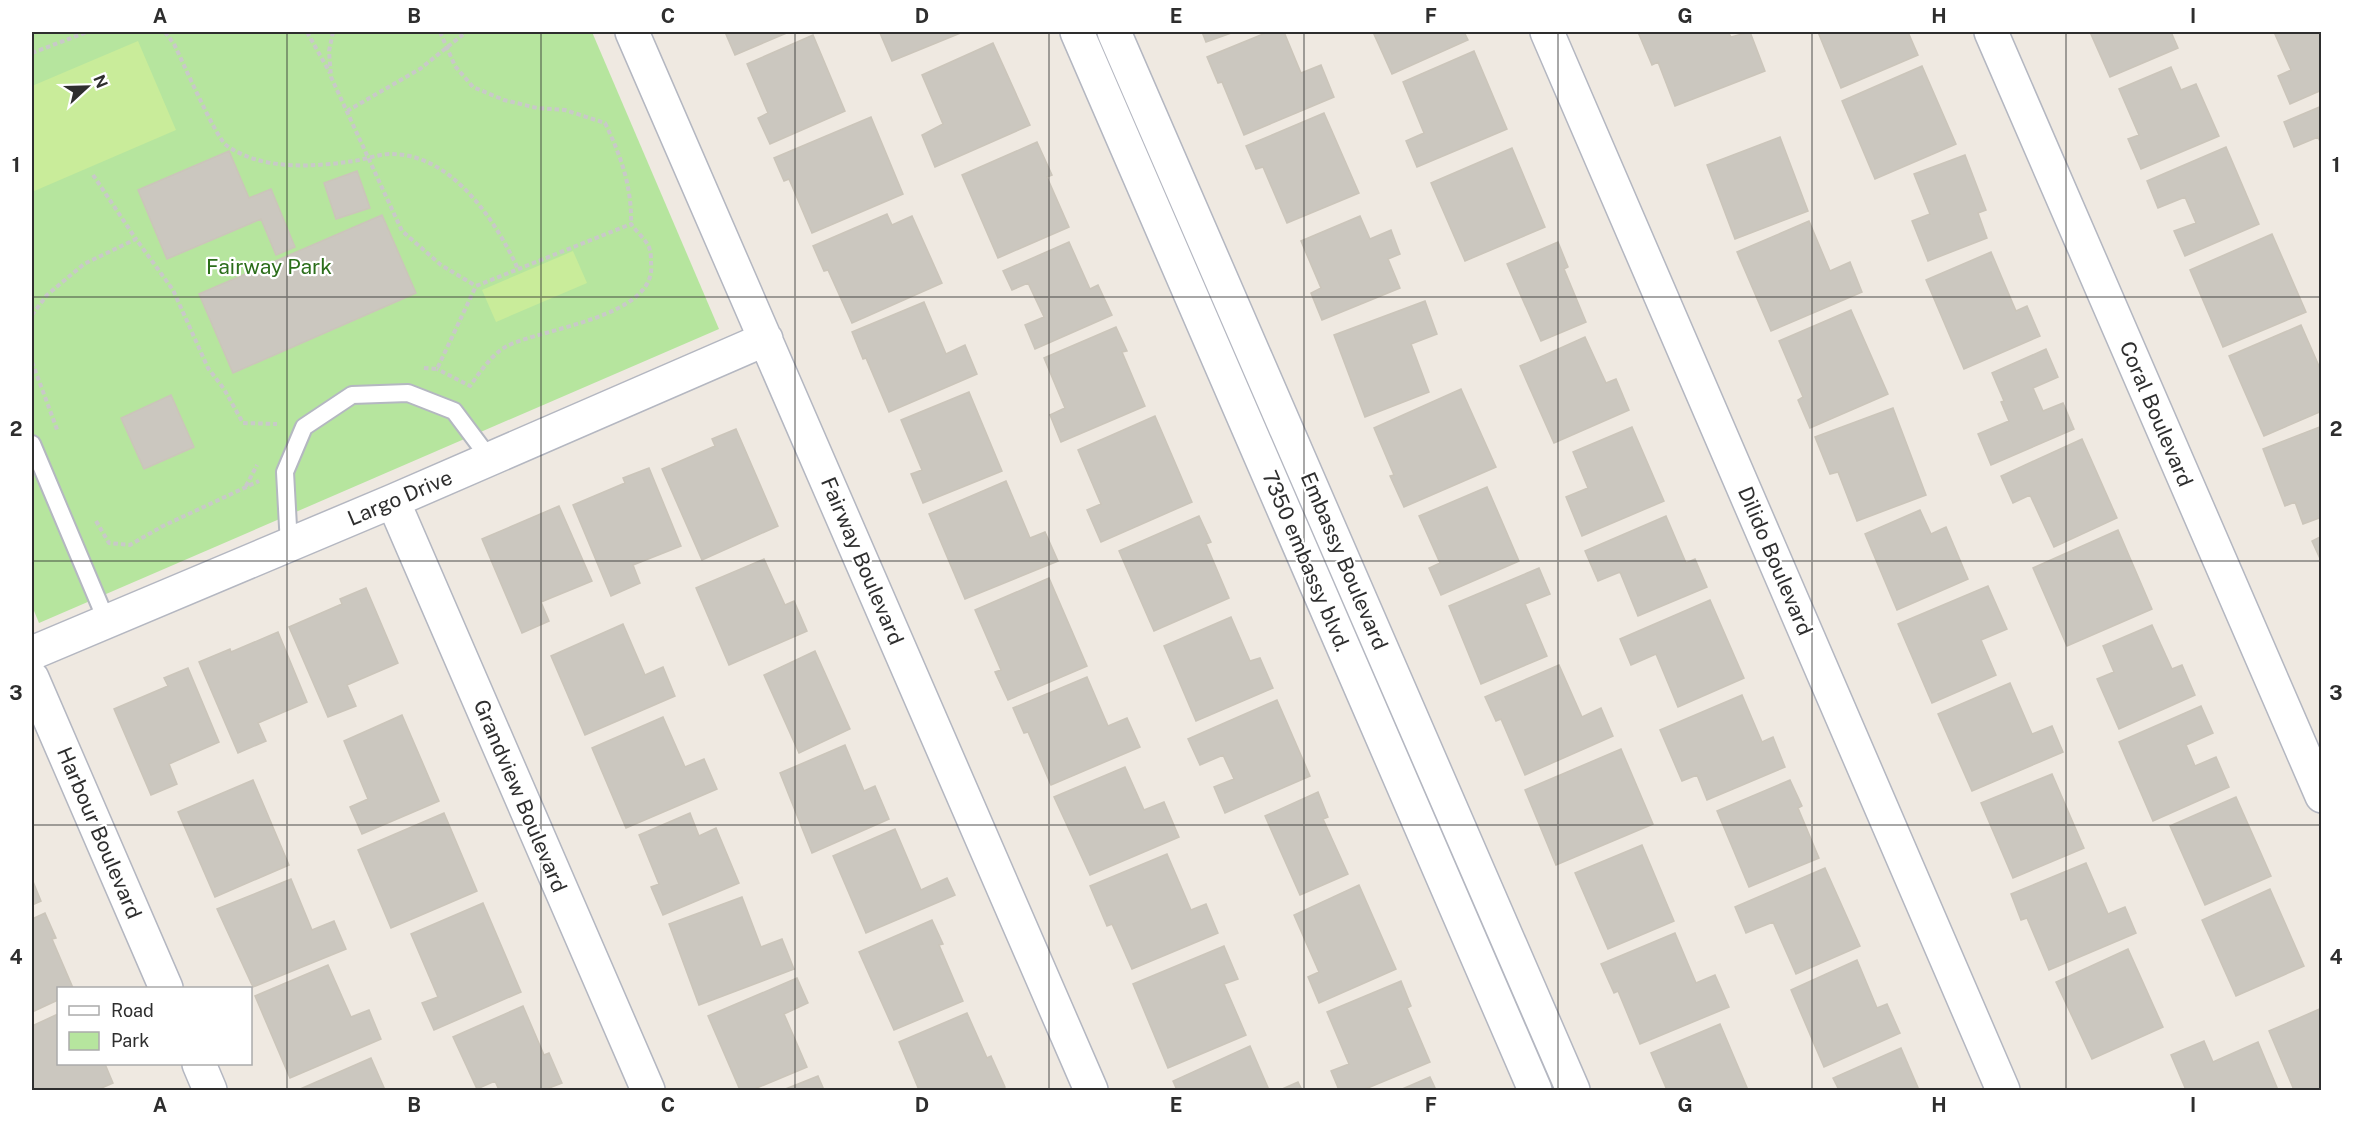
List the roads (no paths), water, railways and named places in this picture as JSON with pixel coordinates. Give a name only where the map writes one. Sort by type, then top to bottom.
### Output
[{"type":"street","name":"Fairway Boulevard","points":[[632,32],[1091,1090]]},
{"type":"street","name":"7350 embassy blvd.","points":[[1077,32],[1535,1090]]},
{"type":"street","name":"Embassy Boulevard","points":[[1114,32],[1573,1090]]},
{"type":"street","name":"Dilido Boulevard","points":[[1547,32],[2003,1090]]},
{"type":"street","name":"Coral Boulevard","points":[[1991,32],[2322,796]]},
{"type":"street","name":"Largo Drive","points":[[32,653],[393,501],[766,339]]},
{"type":"street","name":"Grandview Boulevard","points":[[393,501],[648,1090]]},
{"type":"street","name":"Harbour Boulevard","points":[[32,678],[166,987]]},
{"type":"street","points":[[199,1065],[210,1090]]},
{"type":"lane","points":[[289,545],[285,472],[304,426],[352,395],[408,393],[454,411],[490,459]]},
{"type":"lane","points":[[32,444],[107,622]]},
{"type":"park label","name":"Fairway Park","points":[[269,267]]}]
